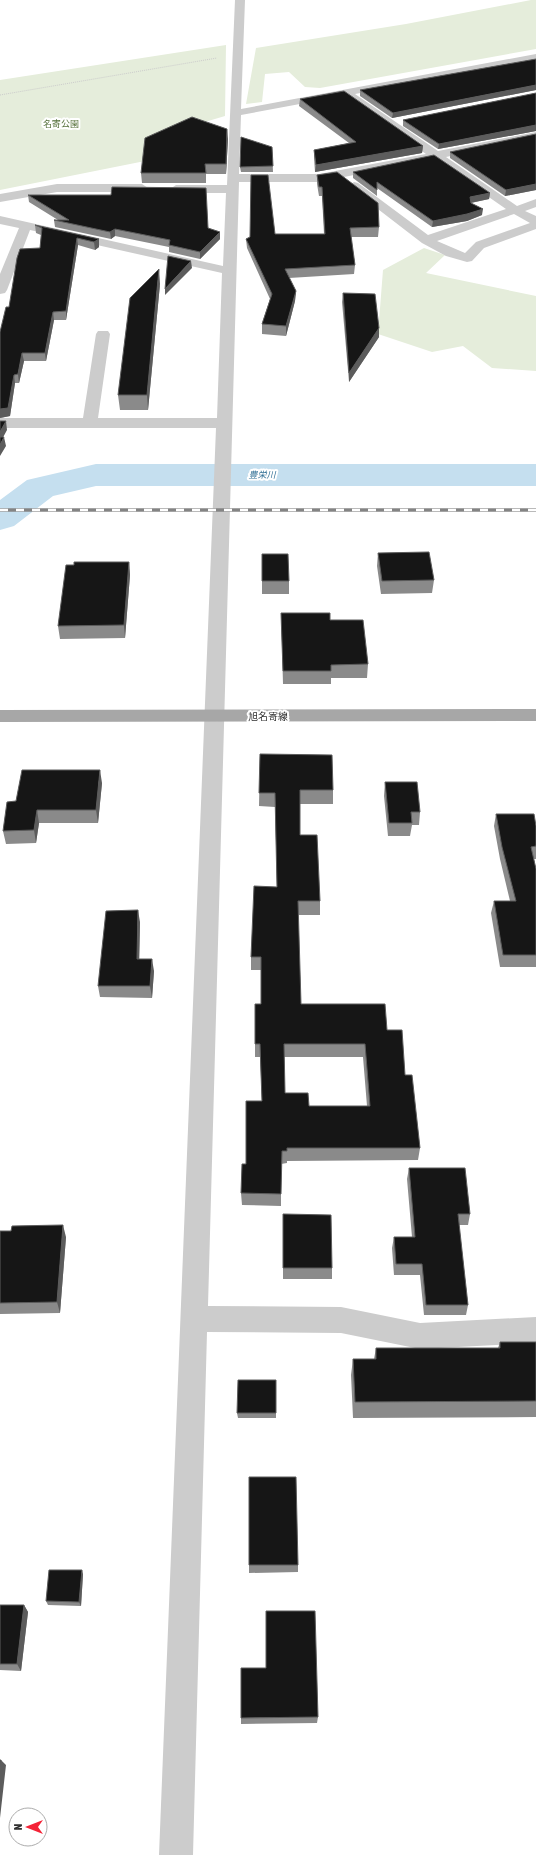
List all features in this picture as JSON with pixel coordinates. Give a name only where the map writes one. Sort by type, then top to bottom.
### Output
[{"type":"main road","name":"旭名寄線","points":[[0,716],[536,715]]},
{"type":"street","points":[[176,1855],[214,716],[224,465],[229,271],[240,0]]},
{"type":"street","points":[[236,113],[536,57]]},
{"type":"street","points":[[523,60],[536,67]]},
{"type":"street","points":[[346,93],[515,210],[536,221]]},
{"type":"street","points":[[391,123],[406,120]]},
{"type":"street","points":[[0,198],[57,188],[160,188],[319,178],[536,135]]},
{"type":"street","points":[[340,175],[426,240],[451,253],[468,258],[480,245],[536,225]]},
{"type":"street","points":[[426,240],[536,203]]},
{"type":"street","points":[[0,220],[229,271]]},
{"type":"street","points":[[0,290],[26,225]]},
{"type":"street","points":[[90,423],[103,334]]},
{"type":"street","points":[[0,423],[224,423]]},
{"type":"street","points":[[194,1319],[341,1320],[420,1336],[536,1330]]},
{"type":"path","points":[[0,95],[239,54]]},
{"type":"green space","points":[[536,0],[536,49],[320,88],[305,87],[289,72],[265,74],[262,102],[246,104],[256,48],[406,24]]},
{"type":"green space","name":"名寄公園","points":[[226,45],[225,116],[144,140],[155,159],[0,190],[0,80]]},
{"type":"green space","points":[[424,248],[445,255],[426,273],[536,296],[536,371],[492,368],[463,346],[432,352],[378,334],[383,270]]},
{"type":"building","points":[[536,59],[536,85],[393,113],[360,90]]},
{"type":"building","points":[[344,91],[423,146],[316,165],[314,150],[356,142],[300,99]]},
{"type":"building","points":[[536,93],[536,125],[439,144],[403,120]]},
{"type":"building","points":[[192,117],[227,129],[226,164],[205,164],[206,173],[141,173],[145,138]]},
{"type":"building","points":[[536,134],[536,184],[506,190],[450,152]]},
{"type":"building","points":[[241,137],[272,147],[273,166],[240,167]]},
{"type":"building","points":[[434,155],[490,193],[470,197],[471,203],[483,209],[433,221],[377,182],[377,190],[353,172]]},
{"type":"building","points":[[337,172],[378,203],[379,227],[350,228],[355,265],[285,269],[296,291],[286,326],[262,324],[272,294],[246,239],[250,237],[251,175],[268,175],[275,234],[325,234],[322,187],[319,187],[317,175]]},
{"type":"building","points":[[112,187],[206,188],[208,228],[220,232],[200,252],[169,245],[170,240],[115,229],[110,232],[54,220],[69,220],[28,195],[111,195]]},
{"type":"building","points":[[35,225],[99,239],[94,242],[77,238],[66,311],[53,312],[45,353],[22,353],[18,374],[14,375],[8,408],[0,409],[0,332],[6,307],[9,307],[17,258],[20,249],[40,248],[42,228]]},
{"type":"building","points":[[168,256],[191,261],[165,289]]},
{"type":"building","points":[[159,269],[147,395],[118,395],[130,298]]},
{"type":"building","points":[[343,293],[375,294],[379,328],[349,373]]},
{"type":"building","points":[[0,421],[6,421],[0,432]]},
{"type":"building","points":[[0,437],[4,437],[0,445]]},
{"type":"building","points":[[429,552],[434,580],[382,581],[378,553]]},
{"type":"building","points":[[262,554],[288,554],[289,581],[262,581]]},
{"type":"building","points":[[74,562],[129,562],[124,625],[58,626],[66,565],[74,565]]},
{"type":"building","points":[[281,613],[330,613],[330,620],[363,620],[368,664],[331,665],[331,671],[283,671]]},
{"type":"building","points":[[260,754],[332,755],[333,790],[300,790],[300,835],[317,835],[320,901],[298,901],[301,1004],[385,1004],[387,1030],[402,1030],[405,1075],[412,1075],[420,1148],[287,1148],[287,1151],[282,1151],[281,1194],[241,1193],[242,1164],[246,1164],[246,1101],[262,1101],[260,1044],[255,1044],[255,1004],[261,1004],[261,957],[251,957],[254,886],[277,887],[275,793],[259,793]],"holes":[[[284,1044],[365,1044],[370,1106],[309,1106],[308,1093],[285,1093]]]},
{"type":"building","points":[[22,770],[100,770],[96,810],[37,810],[34,830],[3,831],[7,802],[16,801]]},
{"type":"building","points":[[385,782],[417,782],[420,812],[411,812],[412,823],[389,823]]},
{"type":"building","points":[[496,814],[534,814],[536,826],[536,846],[531,847],[536,869],[536,955],[503,955],[494,901],[516,901],[502,847]]},
{"type":"building","points":[[138,910],[137,959],[152,959],[150,986],[98,986],[106,911]]},
{"type":"building","points":[[409,1168],[465,1168],[470,1214],[458,1214],[468,1305],[426,1305],[422,1264],[396,1264],[394,1237],[415,1237]]},
{"type":"building","points":[[283,1214],[331,1215],[332,1268],[283,1268]]},
{"type":"building","points":[[63,1225],[57,1302],[0,1303],[0,1231],[11,1231],[12,1226]]},
{"type":"building","points":[[500,1342],[536,1342],[536,1401],[355,1402],[353,1359],[376,1359],[376,1348],[500,1348]]},
{"type":"building","points":[[238,1380],[276,1380],[276,1413],[237,1413]]},
{"type":"building","points":[[249,1477],[296,1477],[298,1565],[249,1565]]},
{"type":"building","points":[[49,1570],[82,1570],[79,1602],[46,1601]]},
{"type":"building","points":[[0,1605],[24,1605],[17,1664],[0,1664]]},
{"type":"building","points":[[266,1611],[315,1611],[318,1717],[241,1718],[241,1668],[266,1668]]},
{"type":"waterway","name":"豊栄川","points":[[0,518],[40,488],[96,475],[536,475]]},
{"type":"railway","points":[[0,510],[536,510]]}]
